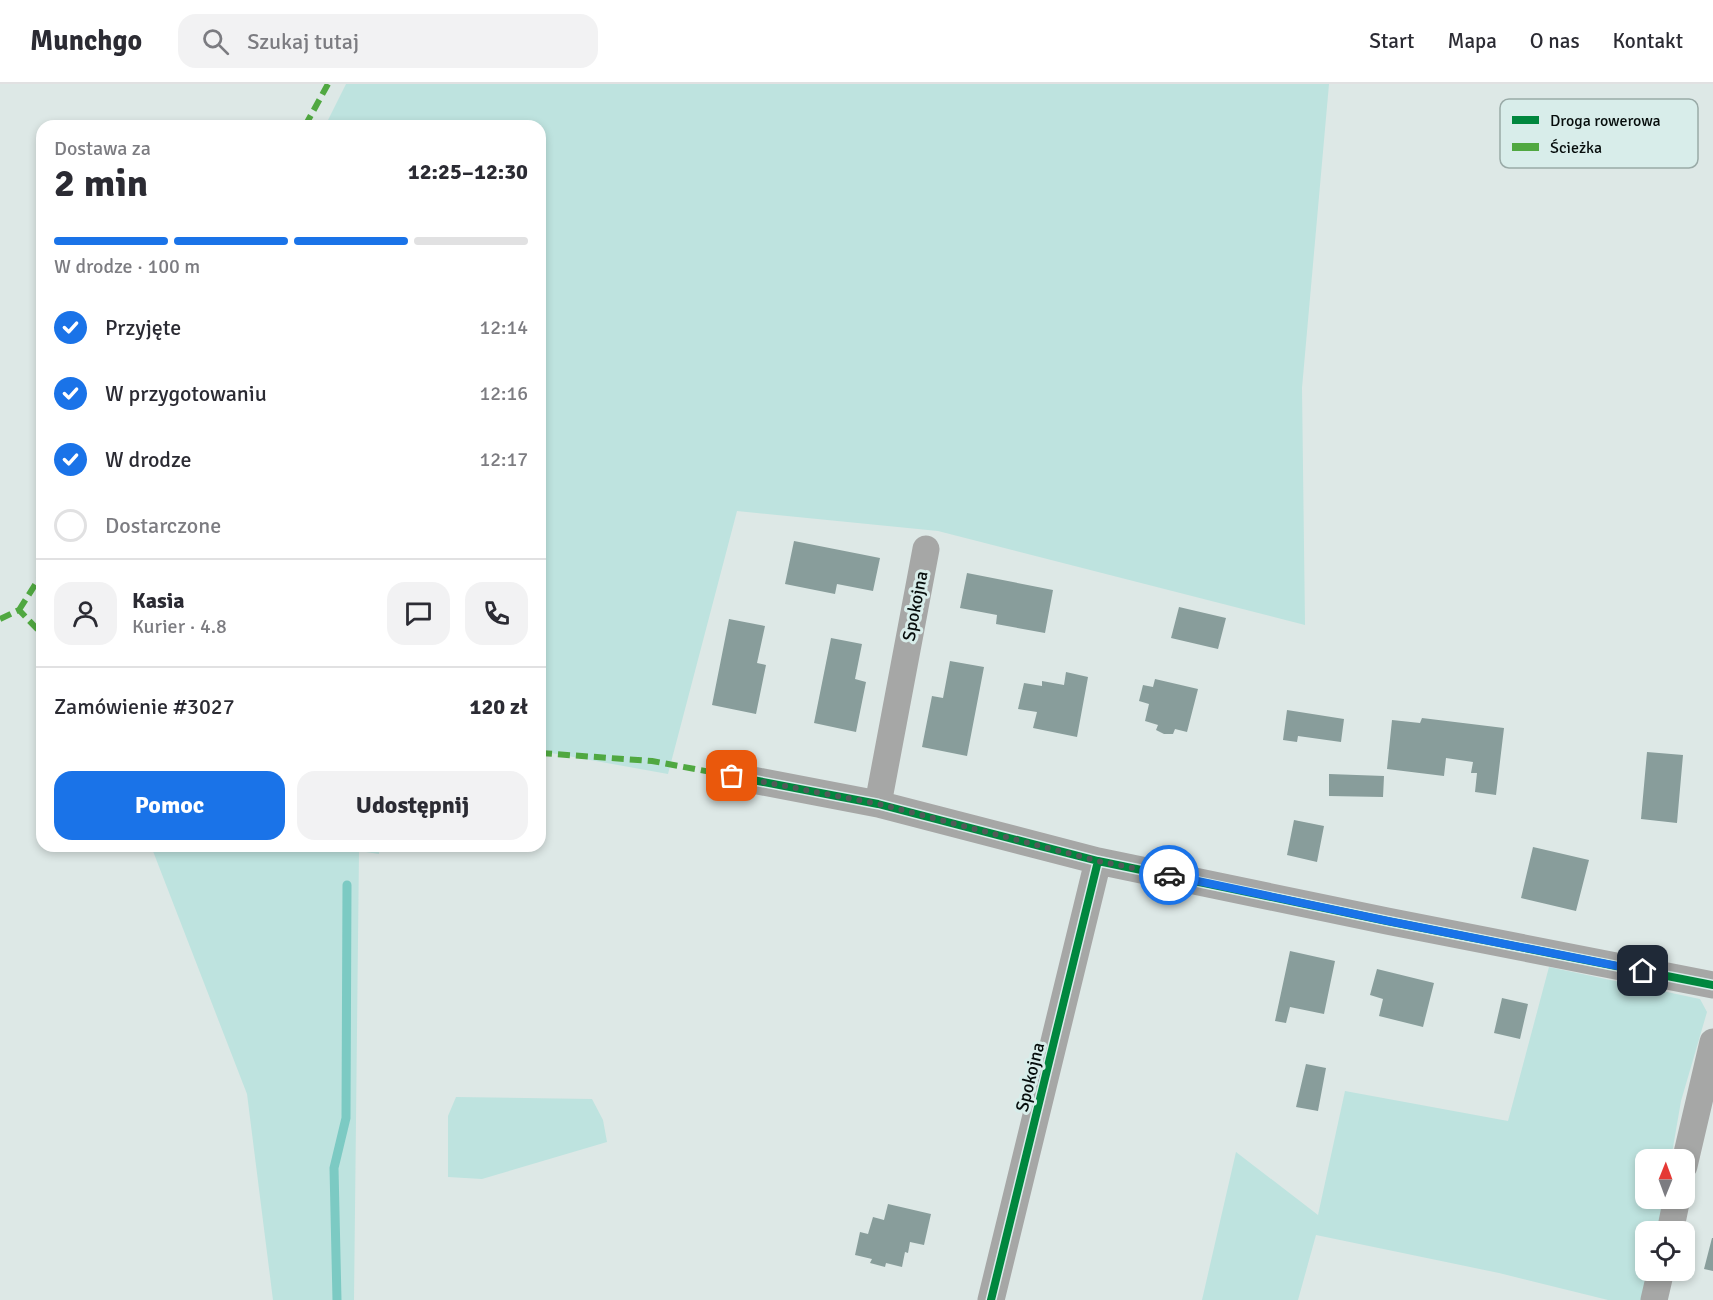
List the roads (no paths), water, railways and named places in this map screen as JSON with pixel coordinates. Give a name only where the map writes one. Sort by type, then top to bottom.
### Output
[{"type":"street","name":"Spokojna","points":[[879,804],[926,549]]},
{"type":"street","points":[[732,776],[879,804],[1098,861],[1713,985]]},
{"type":"street","name":"Spokojna","points":[[991,1300],[1098,861]]},
{"type":"street","points":[[1688,1149],[1713,1042]]},
{"type":"street","points":[[1654,1300],[1658,1281]]},
{"type":"waterway","points":[[337,1300],[334,1168],[346,1118],[347,885]]}]
